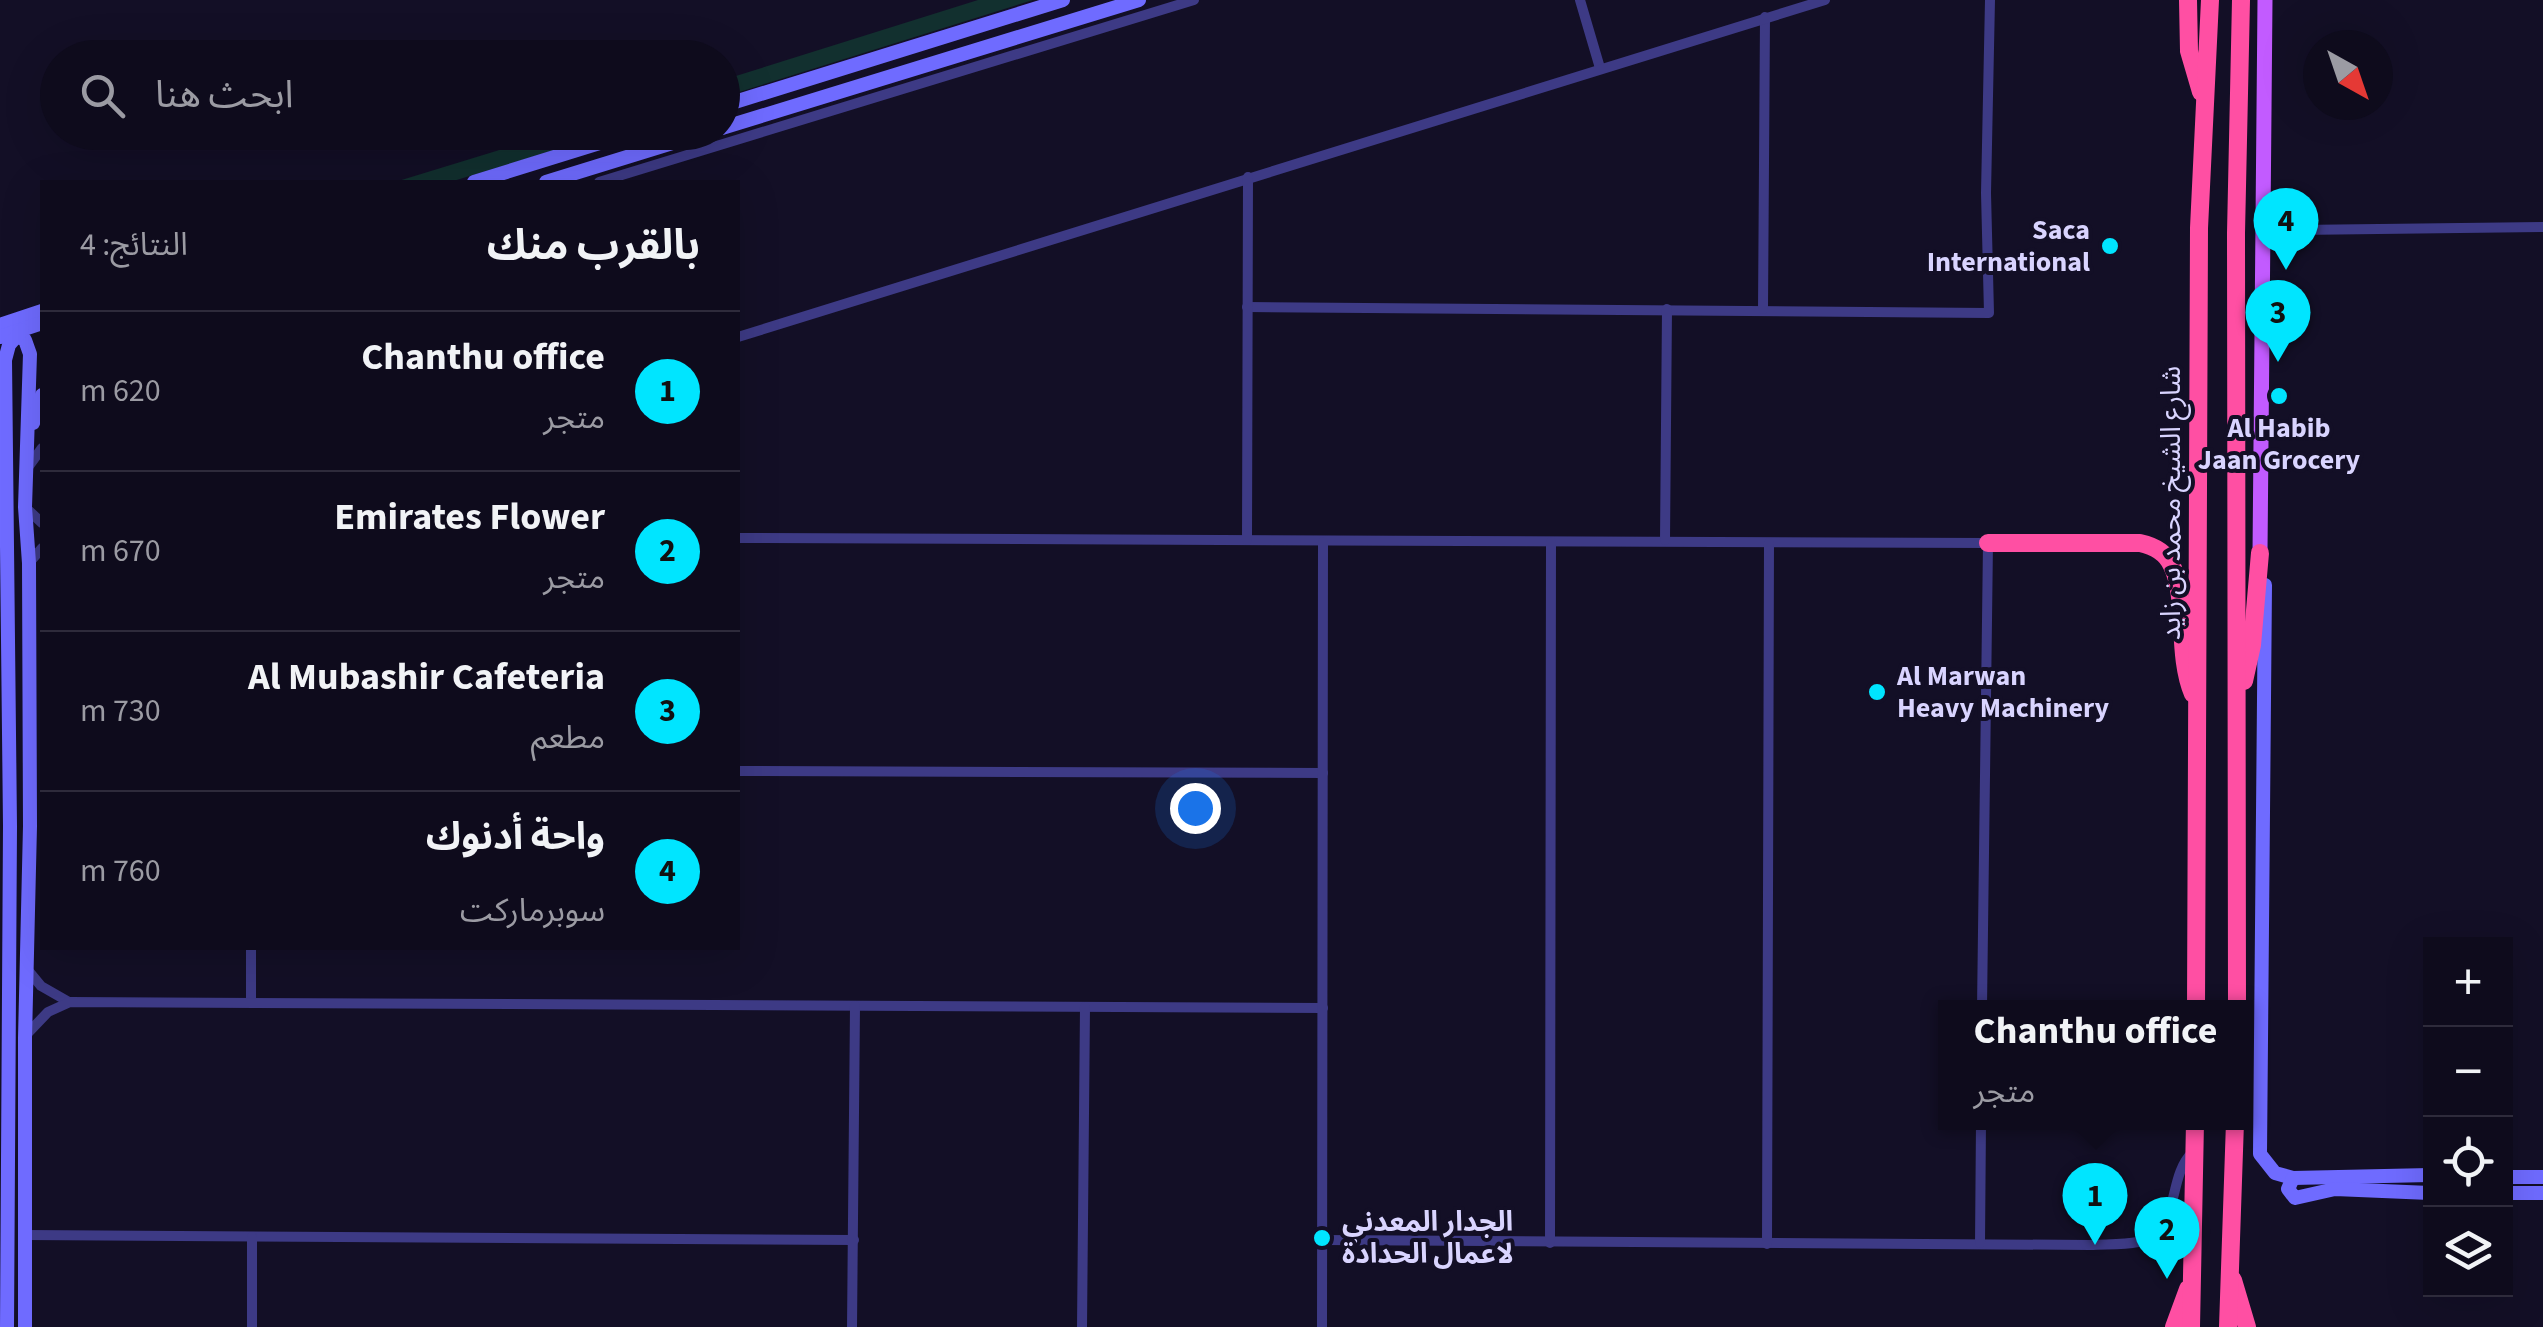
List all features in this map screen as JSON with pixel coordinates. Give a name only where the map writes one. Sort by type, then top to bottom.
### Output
[{"type":"highway","points":[[2188,0],[2189,51],[2204,102]]},
{"type":"highway","name":"شارع الشيخ محمد بن زايد","points":[[2196,1000],[2199,228],[2210,0]]},
{"type":"highway","points":[[2238,1000],[2236,233],[2241,0]]},
{"type":"highway","points":[[1988,543],[2140,544],[2158,549],[2174,569],[2186,673],[2198,704]]},
{"type":"highway","points":[[2238,700],[2252,645],[2260,552]]},
{"type":"highway","points":[[2191,1327],[2195,1130]]},
{"type":"highway","points":[[2228,1327],[2235,1130]]},
{"type":"highway","points":[[2230,1274],[2248,1327]]},
{"type":"highway","points":[[2174,1327],[2192,1279]]},
{"type":"main road","points":[[2260,552],[2265,0]]},
{"type":"street","points":[[740,100],[1063,0]]},
{"type":"street","points":[[740,122],[1139,0]]},
{"type":"street","points":[[740,139],[1194,0]]},
{"type":"street","points":[[1580,0],[1600,68]]},
{"type":"street","points":[[740,336],[1826,0]]},
{"type":"street","points":[[1247,307],[1989,313],[1986,193],[1990,0]]},
{"type":"street","points":[[1763,309],[1765,17]]},
{"type":"street","points":[[480,180],[578,150]]},
{"type":"street","points":[[552,180],[650,150]]},
{"type":"street","points":[[606,180],[704,150]]},
{"type":"street","points":[[1247,540],[1248,178]]},
{"type":"street","points":[[2262,207],[2277,224],[2297,230],[2543,227]]},
{"type":"street","points":[[1665,540],[1667,309]]},
{"type":"street","points":[[7,1327],[10,890],[3,566],[14,339],[40,313]]},
{"type":"street","points":[[14,339],[40,324]]},
{"type":"street","points":[[14,339],[27,453],[29,564],[25,1327]]},
{"type":"street","points":[[27,453],[40,403]]},
{"type":"street","points":[[0,443],[8,469]]},
{"type":"street","points":[[26,471],[40,451]]},
{"type":"street","points":[[25,507],[40,521]]},
{"type":"street","points":[[740,538],[1988,543],[1982,1000]]},
{"type":"street","points":[[1322,1327],[1323,542]]},
{"type":"street","points":[[1550,1243],[1551,542]]},
{"type":"street","points":[[1766,1244],[1769,543]]},
{"type":"street","points":[[29,564],[40,550]]},
{"type":"street","points":[[2260,552],[2265,591],[2260,1148],[2270,1168],[2294,1178],[2423,1175]]},
{"type":"street","points":[[740,771],[1323,774]]},
{"type":"street","points":[[251,950],[252,1003]]},
{"type":"street","points":[[28,969],[42,986],[70,1002]]},
{"type":"street","points":[[25,1038],[39,1019],[70,1002],[1323,1008]]},
{"type":"street","points":[[852,1327],[855,1006]]},
{"type":"street","points":[[1082,1327],[1084,1006]]},
{"type":"street","points":[[1980,1243],[1981,1130]]},
{"type":"street","points":[[1322,1240],[2090,1246],[2132,1243],[2150,1238],[2165,1225],[2178,1172],[2195,1150]]},
{"type":"street","points":[[2513,1177],[2543,1177]]},
{"type":"street","points":[[2294,1178],[2288,1190],[2295,1198],[2335,1188],[2423,1193]]},
{"type":"street","points":[[2513,1193],[2543,1193]]},
{"type":"street","points":[[26,1234],[854,1240]]},
{"type":"street","points":[[252,1237],[252,1327]]},
{"type":"green space","points":[[978,0],[1033,0],[740,92],[740,75]]},
{"type":"green space","points":[[499,150],[554,150],[457,180],[402,180]]},
{"type":"place","name":"Saca International","points":[[2110,246]]},
{"type":"place","name":"واحة أدنوك","points":[[2286,270]]},
{"type":"place","name":"Al Mubashir Cafeteria","points":[[2278,362]]},
{"type":"place","name":"Al Habib Jaan Grocery","points":[[2279,396]]},
{"type":"place","name":"Al Marwan Heavy Machinery","points":[[1877,692]]},
{"type":"place","name":"الجدار المعدني لاعمال الحدادة","points":[[1322,1238]]},
{"type":"place","name":"Chanthu office","points":[[2095,1245]]},
{"type":"place","name":"Emirates Flower","points":[[2167,1279]]}]
